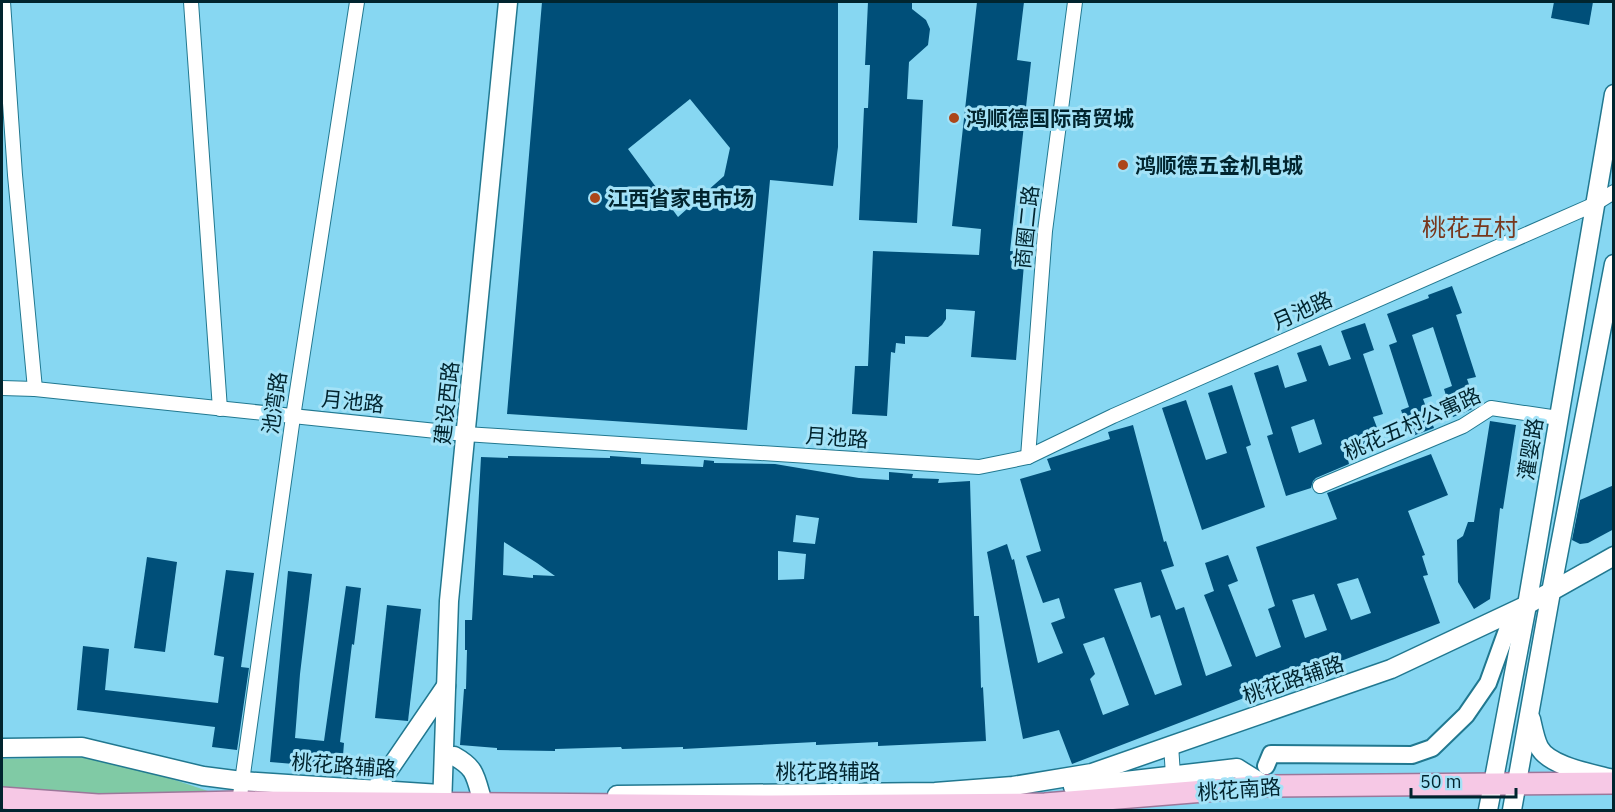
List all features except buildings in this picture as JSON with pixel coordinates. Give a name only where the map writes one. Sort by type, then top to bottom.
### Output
[{"type":"main road","name":"建设西路","points":[[447,803],[454,756],[459,602],[470,434],[508,2]]},
{"type":"main road","name":"建设西路","points":[[447,803],[446,686],[449,601],[518,2]]},
{"type":"main road","name":"灌婴路","points":[[1488,810],[1520,608],[1558,418],[1614,94]]},
{"type":"main road","points":[[1512,810],[1614,264]]},
{"type":"main road","name":"桃花路辅路","points":[[2,748],[82,747],[203,776],[242,781],[375,790],[447,803],[481,796],[935,792],[1012,786],[1092,773],[1391,669],[1520,608],[1614,556]]},
{"type":"main road","points":[[375,790],[446,686]]},
{"type":"main road","points":[[1529,713],[1539,747],[1546,755],[1563,765],[1614,781]]},
{"type":"main road","points":[[454,756],[469,765],[476,775],[481,796]]},
{"type":"main road","points":[[771,807],[1077,786],[1237,768],[1266,776]]},
{"type":"main road","name":"桃花南路","points":[[2,798],[98,805],[238,806],[447,803],[771,807],[1045,804],[1266,776],[1494,783],[1614,781]]},
{"type":"street","points":[[3,2],[15,175],[35,389]]},
{"type":"street","points":[[191,2],[220,409]]},
{"type":"street","name":"池湾路","points":[[238,806],[293,417],[357,2]]},
{"type":"street","name":"商圈二路","points":[[1028,457],[1045,231],[1075,2]]},
{"type":"street","name":"月池路","points":[[2,388],[35,389],[470,434],[979,467],[1028,457],[1113,416],[1593,205],[1614,192]]},
{"type":"street","name":"桃花五村公寓路","points":[[1320,486],[1463,426],[1491,408],[1558,418]]},
{"type":"street","points":[[1266,776],[1271,754],[1412,755],[1432,748],[1466,715],[1488,683],[1520,608]]},
{"type":"street","points":[[1171,746],[1173,776]]},
{"type":"green space","points":[[85,757],[136,767],[229,798],[226,810],[2,809],[2,759]]},
{"type":"place","name":"鸿顺德国际商贸城","points":[[954,118]]},
{"type":"place","name":"鸿顺德五金机电城","points":[[1123,165]]},
{"type":"place","name":"江西省家电市场","points":[[595,198]]},
{"type":"district","name":"桃花五村","points":[[1470,227]]}]
